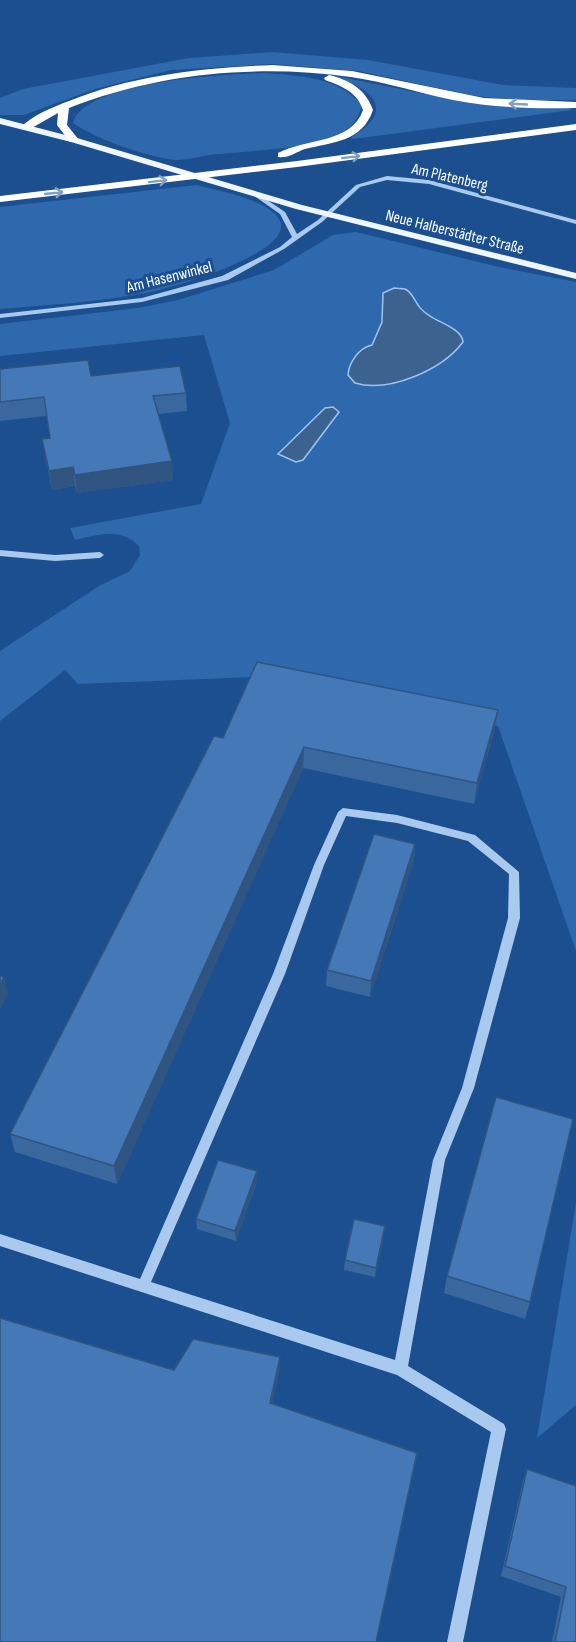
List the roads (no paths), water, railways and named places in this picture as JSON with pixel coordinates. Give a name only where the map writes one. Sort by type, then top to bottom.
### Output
[{"type":"highway","points":[[26,127],[64,108],[121,86],[176,75],[232,70],[298,70],[355,75],[485,101],[576,105]]},
{"type":"highway","points":[[282,155],[291,148],[344,136],[359,126],[367,116],[366,101],[351,87],[298,70]]},
{"type":"highway","points":[[64,108],[62,125],[74,140]]},
{"type":"highway","points":[[0,187],[282,155],[576,116]]},
{"type":"highway","points":[[2,200],[297,164],[576,126]]},
{"type":"main road","name":"Neue Halberstädter Straße","points":[[0,121],[107,149],[328,214],[576,276]]},
{"type":"street","name":"Am Platenberg","points":[[328,214],[350,192],[364,183],[387,178],[410,178],[576,222]]},
{"type":"street","points":[[252,192],[283,213],[296,238]]},
{"type":"street","name":"Am Hasenwinkel","points":[[0,316],[122,303],[182,291],[241,271],[296,238],[328,214]]},
{"type":"street","points":[[0,553],[55,558],[100,555]]},
{"type":"street","points":[[143,1286],[279,974],[319,865],[343,812],[397,819],[471,838],[514,872],[514,918],[468,1088],[439,1160],[400,1369]]},
{"type":"street","points":[[0,1240],[400,1369],[500,1429],[455,1642]]}]
